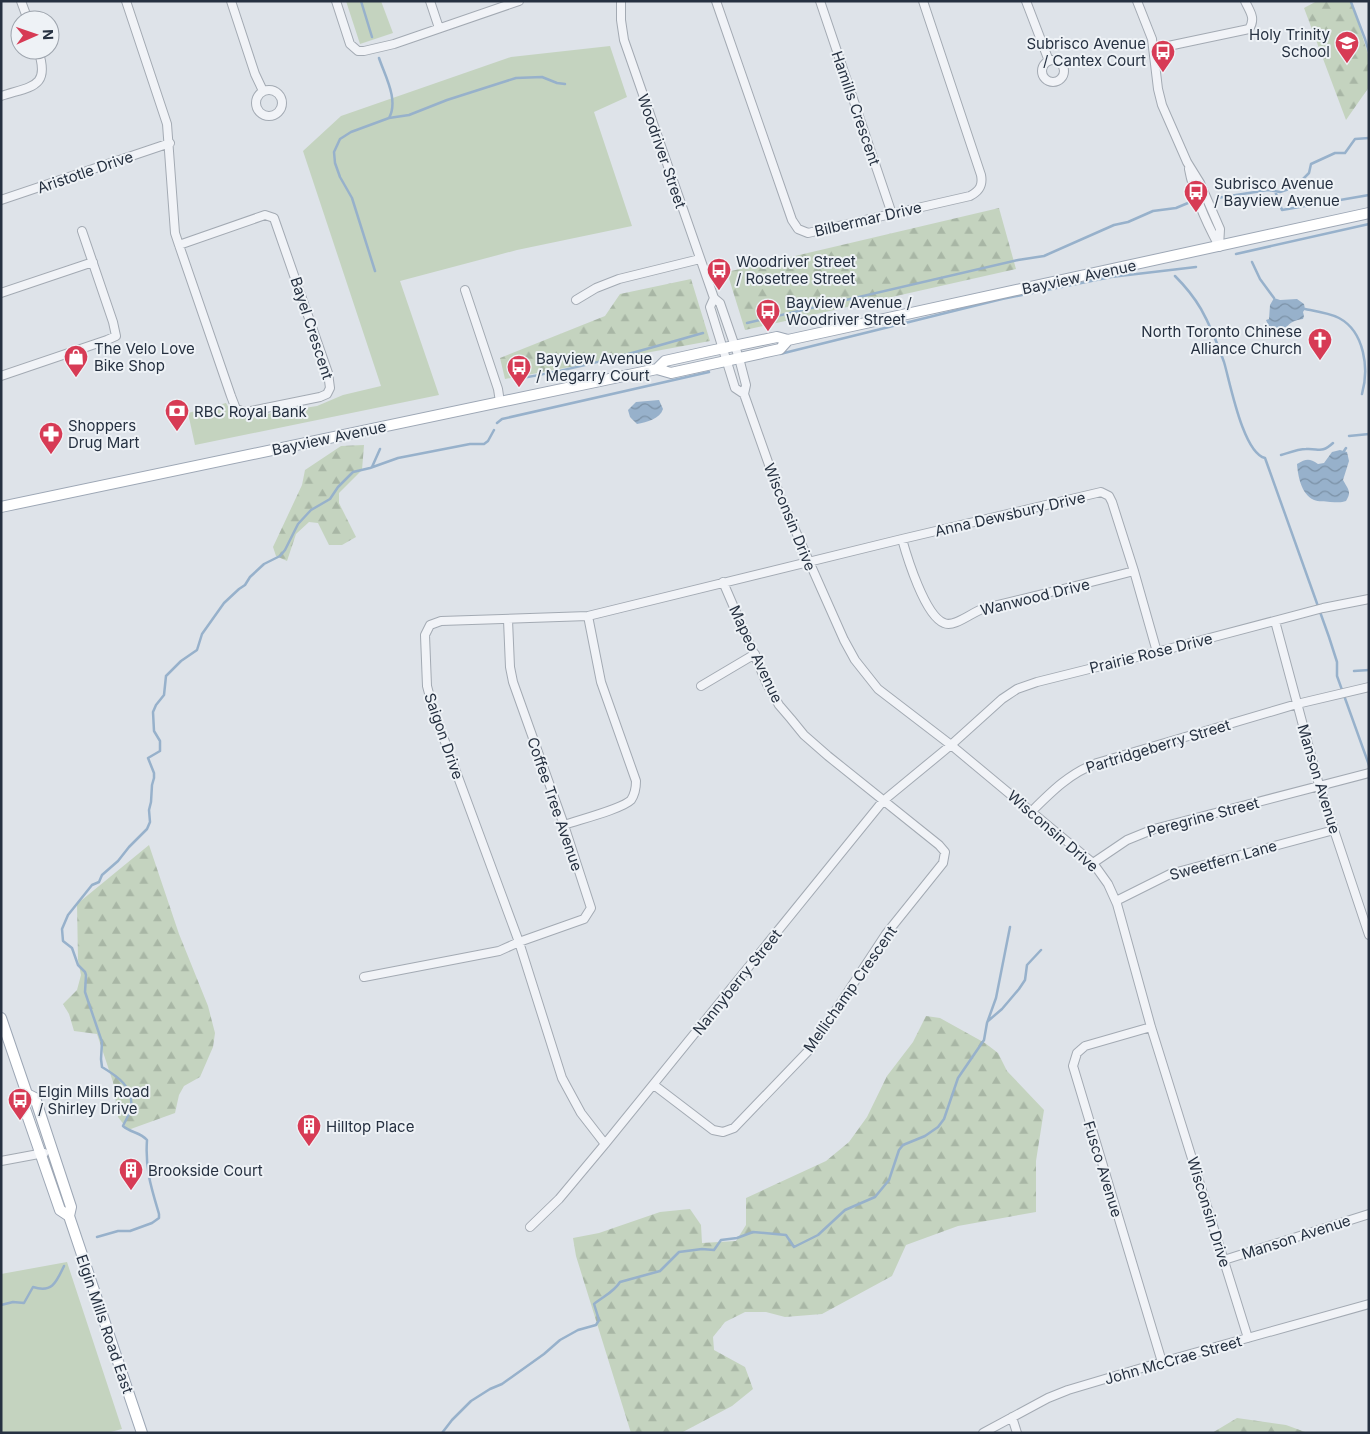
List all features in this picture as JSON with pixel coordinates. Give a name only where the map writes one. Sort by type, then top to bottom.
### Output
[{"type":"main road","name":"Bayview Avenue","points":[[657,369],[665,361],[777,337],[788,340],[1369,213]]},
{"type":"main road","name":"Bayview Avenue","points":[[1,507],[657,369],[671,373],[780,349],[788,340]]},
{"type":"main road","name":"Elgin Mills Road East","points":[[1,1018],[27,1094],[24,1106],[40,1154],[60,1210],[69,1216]]},
{"type":"main road","name":"Elgin Mills Road East","points":[[27,1094],[35,1098],[71,1207],[69,1216],[142,1433]]},
{"type":"street","points":[[126,1],[165,116],[170,143],[175,233],[179,245]]},
{"type":"street","points":[[231,1],[255,74],[263,91]]},
{"type":"street","points":[[336,1],[350,44],[358,51],[368,51],[388,45],[519,1]]},
{"type":"street","points":[[430,1],[439,28]]},
{"type":"street","points":[[612,1],[621,2]]},
{"type":"street","name":"Bilbermar Drive","points":[[716,1],[794,226],[803,232],[813,232],[970,196],[976,193],[982,182],[923,1]]},
{"type":"street","name":"Hamills Crescent","points":[[820,1],[892,214]]},
{"type":"street","points":[[1026,1],[1049,61]]},
{"type":"street","points":[[1137,1],[1148,27],[1154,49],[1160,97],[1187,162],[1192,185],[1219,247]]},
{"type":"street","points":[[1154,49],[1249,29],[1253,17],[1245,1]]},
{"type":"street","name":"Woodriver Street","points":[[621,2],[624,40],[700,260],[714,298],[720,303],[739,358]]},
{"type":"street","points":[[1,96],[33,86],[41,80],[43,73],[42,60]]},
{"type":"street","name":"Aristotle Drive","points":[[1,200],[170,143]]},
{"type":"street","name":"Bayel Crescent","points":[[265,215],[274,218],[330,382],[327,394],[245,412],[236,409],[179,245],[265,215]]},
{"type":"street","points":[[1,376],[116,336],[116,330],[82,232]]},
{"type":"street","points":[[576,300],[596,288],[619,279],[700,260]]},
{"type":"street","points":[[1,293],[93,262]]},
{"type":"street","points":[[464,290],[496,384],[500,402]]},
{"type":"street","name":"Woodriver Street","points":[[714,298],[710,307],[723,349]]},
{"type":"street","name":"Wisconsin Drive","points":[[723,349],[735,388],[744,394]]},
{"type":"street","name":"Wisconsin Drive","points":[[739,358],[746,385],[744,394],[773,478],[847,646],[864,673],[883,693],[951,745],[1093,863],[1108,884],[1116,901],[1151,1027],[1248,1338]]},
{"type":"street","name":"Anna Dewsbury Drive","points":[[809,562],[1101,492],[1109,496],[1112,501],[1157,652]]},
{"type":"street","name":"Wanwood Drive","points":[[902,539],[913,575],[924,598],[939,620],[947,624],[956,623],[969,614],[987,608],[1134,571]]},
{"type":"street","name":"Saigon Drive","points":[[606,1144],[581,1113],[562,1078],[519,942],[434,712],[426,686],[425,635],[428,628],[434,623],[441,621],[588,616],[809,562]]},
{"type":"street","name":"Mapeo Avenue","points":[[724,582],[768,684],[780,705],[804,735],[883,801]]},
{"type":"street","name":"Prairie Rose Drive","points":[[951,745],[994,705],[1017,689],[1036,682],[1323,608],[1369,599]]},
{"type":"street","points":[[564,825],[624,805],[632,798],[636,788],[636,781],[599,676],[588,616]]},
{"type":"street","name":"Coffee Tree Avenue","points":[[508,620],[510,667],[513,682],[564,825],[591,908],[584,919],[519,942]]},
{"type":"street","name":"Manson Avenue","points":[[1275,621],[1320,785],[1369,935]]},
{"type":"street","points":[[701,686],[755,654]]},
{"type":"street","name":"Partridgeberry Street","points":[[1032,811],[1056,787],[1088,766],[1297,704],[1369,687]]},
{"type":"street","name":"Nannyberry Street","points":[[530,1227],[559,1198],[606,1144],[883,801],[951,745]]},
{"type":"street","name":"Peregrine Street","points":[[1093,863],[1127,840],[1140,834],[1369,773]]},
{"type":"street","name":"Mellichamp Crescent","points":[[654,1085],[714,1130],[727,1132],[734,1128],[811,1048],[886,934],[943,863],[944,852],[939,845],[883,801]]},
{"type":"street","name":"Sweetfern Lane","points":[[1116,901],[1170,874],[1334,830]]},
{"type":"street","points":[[364,977],[499,951],[519,942]]},
{"type":"street","name":"Fusco Avenue","points":[[1151,1027],[1087,1045],[1077,1053],[1073,1066],[1162,1362]]},
{"type":"street","points":[[1,1161],[53,1152]]},
{"type":"street","name":"Manson Avenue","points":[[1224,1260],[1369,1214]]},
{"type":"street","name":"John McCrae Street","points":[[984,1433],[1059,1393],[1369,1304]]},
{"type":"street","points":[[1012,1417],[1017,1433]]},
{"type":"green space","points":[[346,1],[381,1],[393,33],[360,44]]},
{"type":"green space","name":"Holy Trinity School","points":[[1317,1],[1351,1],[1369,57],[1369,87],[1346,120],[1304,8]]},
{"type":"green space","points":[[610,46],[627,97],[594,112],[632,226],[517,250],[400,281],[439,395],[195,445],[188,413],[226,403],[231,412],[242,418],[317,406],[343,395],[381,386],[303,151],[341,116],[511,57]]},
{"type":"green space","points":[[999,208],[1016,269],[745,330],[727,272]]},
{"type":"green space","points":[[691,279],[710,341],[505,379],[500,358],[605,316],[620,294]]},
{"type":"green space","points":[[364,445],[362,470],[339,493],[339,503],[356,537],[342,545],[329,545],[318,523],[309,522],[296,534],[287,561],[276,556],[273,547],[302,485],[305,470],[341,446]]},
{"type":"green space","points":[[149,845],[179,934],[208,1006],[215,1033],[213,1047],[200,1077],[184,1086],[179,1095],[175,1113],[128,1130],[118,1117],[113,1082],[97,1034],[74,1031],[69,1014],[63,1004],[77,990],[81,975],[78,960],[77,904]]},
{"type":"green space","points":[[926,1016],[940,1018],[985,1043],[998,1053],[1007,1071],[1044,1110],[1036,1161],[1036,1212],[958,1226],[906,1245],[892,1276],[822,1314],[785,1317],[766,1312],[745,1312],[725,1322],[713,1337],[714,1350],[745,1367],[753,1389],[732,1406],[681,1433],[631,1433],[576,1256],[573,1238],[599,1233],[660,1212],[690,1209],[701,1225],[702,1243],[736,1241],[746,1225],[746,1198],[826,1161],[849,1142],[867,1117],[887,1076],[913,1042]]},
{"type":"green space","points":[[67,1262],[122,1429],[107,1433],[1,1433],[1,1274]]},
{"type":"green space","points":[[1237,1418],[1286,1425],[1308,1433],[1212,1433]]},
{"type":"water","points":[[1274,298],[1280,300],[1297,299],[1304,304],[1303,319],[1292,322],[1284,331],[1270,329],[1266,320],[1269,319],[1270,305]]},
{"type":"water","points":[[659,400],[663,409],[656,418],[637,424],[630,417],[628,410],[636,402]]},
{"type":"water","points":[[1340,450],[1347,452],[1349,461],[1343,480],[1349,491],[1348,498],[1346,501],[1340,502],[1314,500],[1303,489],[1299,479],[1297,464],[1308,460],[1318,464],[1324,463],[1332,452]]},
{"type":"waterway","points":[[361,1],[372,37]]},
{"type":"waterway","points":[[1351,2],[1369,52]]},
{"type":"waterway","points":[[379,58],[392,96],[392,111],[389,118]]},
{"type":"waterway","points":[[375,271],[352,198],[340,177],[335,163],[334,152],[340,139],[351,132],[389,118],[409,115],[447,100],[516,78],[542,77],[565,84]]},
{"type":"waterway","points":[[1217,198],[1268,190],[1280,192],[1295,187],[1309,173],[1311,164],[1335,153],[1345,153],[1355,139],[1369,138]]},
{"type":"waterway","points":[[1275,191],[1282,210],[1369,195]]},
{"type":"waterway","points":[[747,323],[1018,260],[1044,256],[1114,225],[1128,222],[1153,211],[1176,208],[1188,203]]},
{"type":"waterway","points":[[1236,254],[1369,224]]},
{"type":"waterway","points":[[1252,262],[1260,279],[1274,298]]},
{"type":"waterway","points":[[780,354],[1002,299],[1111,277],[1196,267]]},
{"type":"waterway","points":[[1175,276],[1195,300],[1208,322],[1224,362],[1238,416],[1244,431],[1250,444],[1257,453],[1265,458],[1329,637],[1337,662],[1337,676],[1369,765]]},
{"type":"waterway","points":[[1305,309],[1326,313],[1339,318],[1355,332],[1360,342],[1365,363],[1362,394]]},
{"type":"waterway","points":[[522,378],[590,364],[703,333]]},
{"type":"waterway","points":[[497,423],[502,419],[709,372]]},
{"type":"waterway","points":[[97,1237],[118,1231],[130,1231],[152,1223],[159,1218],[159,1214],[148,1169],[147,1140],[123,1126],[131,1108],[130,1094],[119,1078],[102,1067],[102,1042],[85,992],[86,975],[78,965],[72,948],[63,941],[62,929],[68,915],[92,885],[99,882],[102,875],[118,861],[147,829],[150,822],[149,810],[154,773],[148,758],[160,751],[160,741],[154,731],[153,712],[164,695],[166,676],[181,661],[197,650],[202,634],[224,603],[245,585],[250,577],[264,564],[280,556],[298,524],[311,510],[330,499],[338,487],[353,472],[398,458],[470,444],[484,444],[488,441],[494,430]]},
{"type":"waterway","points":[[1349,436],[1369,434]]},
{"type":"waterway","points":[[1281,455],[1303,449],[1320,450],[1333,443]]},
{"type":"waterway","points":[[372,467],[380,449]]},
{"type":"waterway","points":[[1354,671],[1369,670]]},
{"type":"waterway","points":[[442,1433],[471,1401],[502,1384],[560,1340],[578,1330],[596,1325],[599,1320],[594,1304],[612,1291],[620,1282],[660,1271],[679,1252],[702,1249],[714,1250],[721,1240],[737,1238],[753,1232],[786,1235],[794,1247],[818,1235],[845,1210],[875,1197],[889,1180],[899,1150],[903,1145],[925,1136],[938,1127],[944,1119],[958,1078],[984,1040],[987,1023],[996,998],[1010,927]]},
{"type":"waterway","points":[[988,1021],[1002,1009],[1019,989],[1025,980],[1027,965],[1041,950]]},
{"type":"waterway","points":[[1,1305],[13,1302],[24,1303],[33,1287],[45,1289],[53,1285],[64,1266]]},
{"type":"place","name":"Holy Trinity School","points":[[1347,64]]},
{"type":"place","name":"Subrisco Avenue / Cantex Court","points":[[1163,73]]},
{"type":"place","name":"Subrisco Avenue / Bayview Avenue","points":[[1196,213]]},
{"type":"place","name":"Woodriver Street / Rosetree Street","points":[[719,291]]},
{"type":"place","name":"Bayview Avenue / Woodriver Street","points":[[768,332]]},
{"type":"place","name":"North Toronto Chinese Alliance Church","points":[[1320,361]]},
{"type":"place","name":"The Velo Love Bike Shop","points":[[76,378]]},
{"type":"place","name":"Bayview Avenue / Megarry Court","points":[[519,388]]},
{"type":"place","name":"RBC Royal Bank","points":[[177,432]]},
{"type":"place","name":"Shoppers Drug Mart","points":[[51,455]]},
{"type":"place","name":"Elgin Mills Road / Shirley Drive","points":[[20,1121]]},
{"type":"place","name":"Hilltop Place","points":[[309,1147]]},
{"type":"place","name":"Brookside Court","points":[[131,1191]]}]
